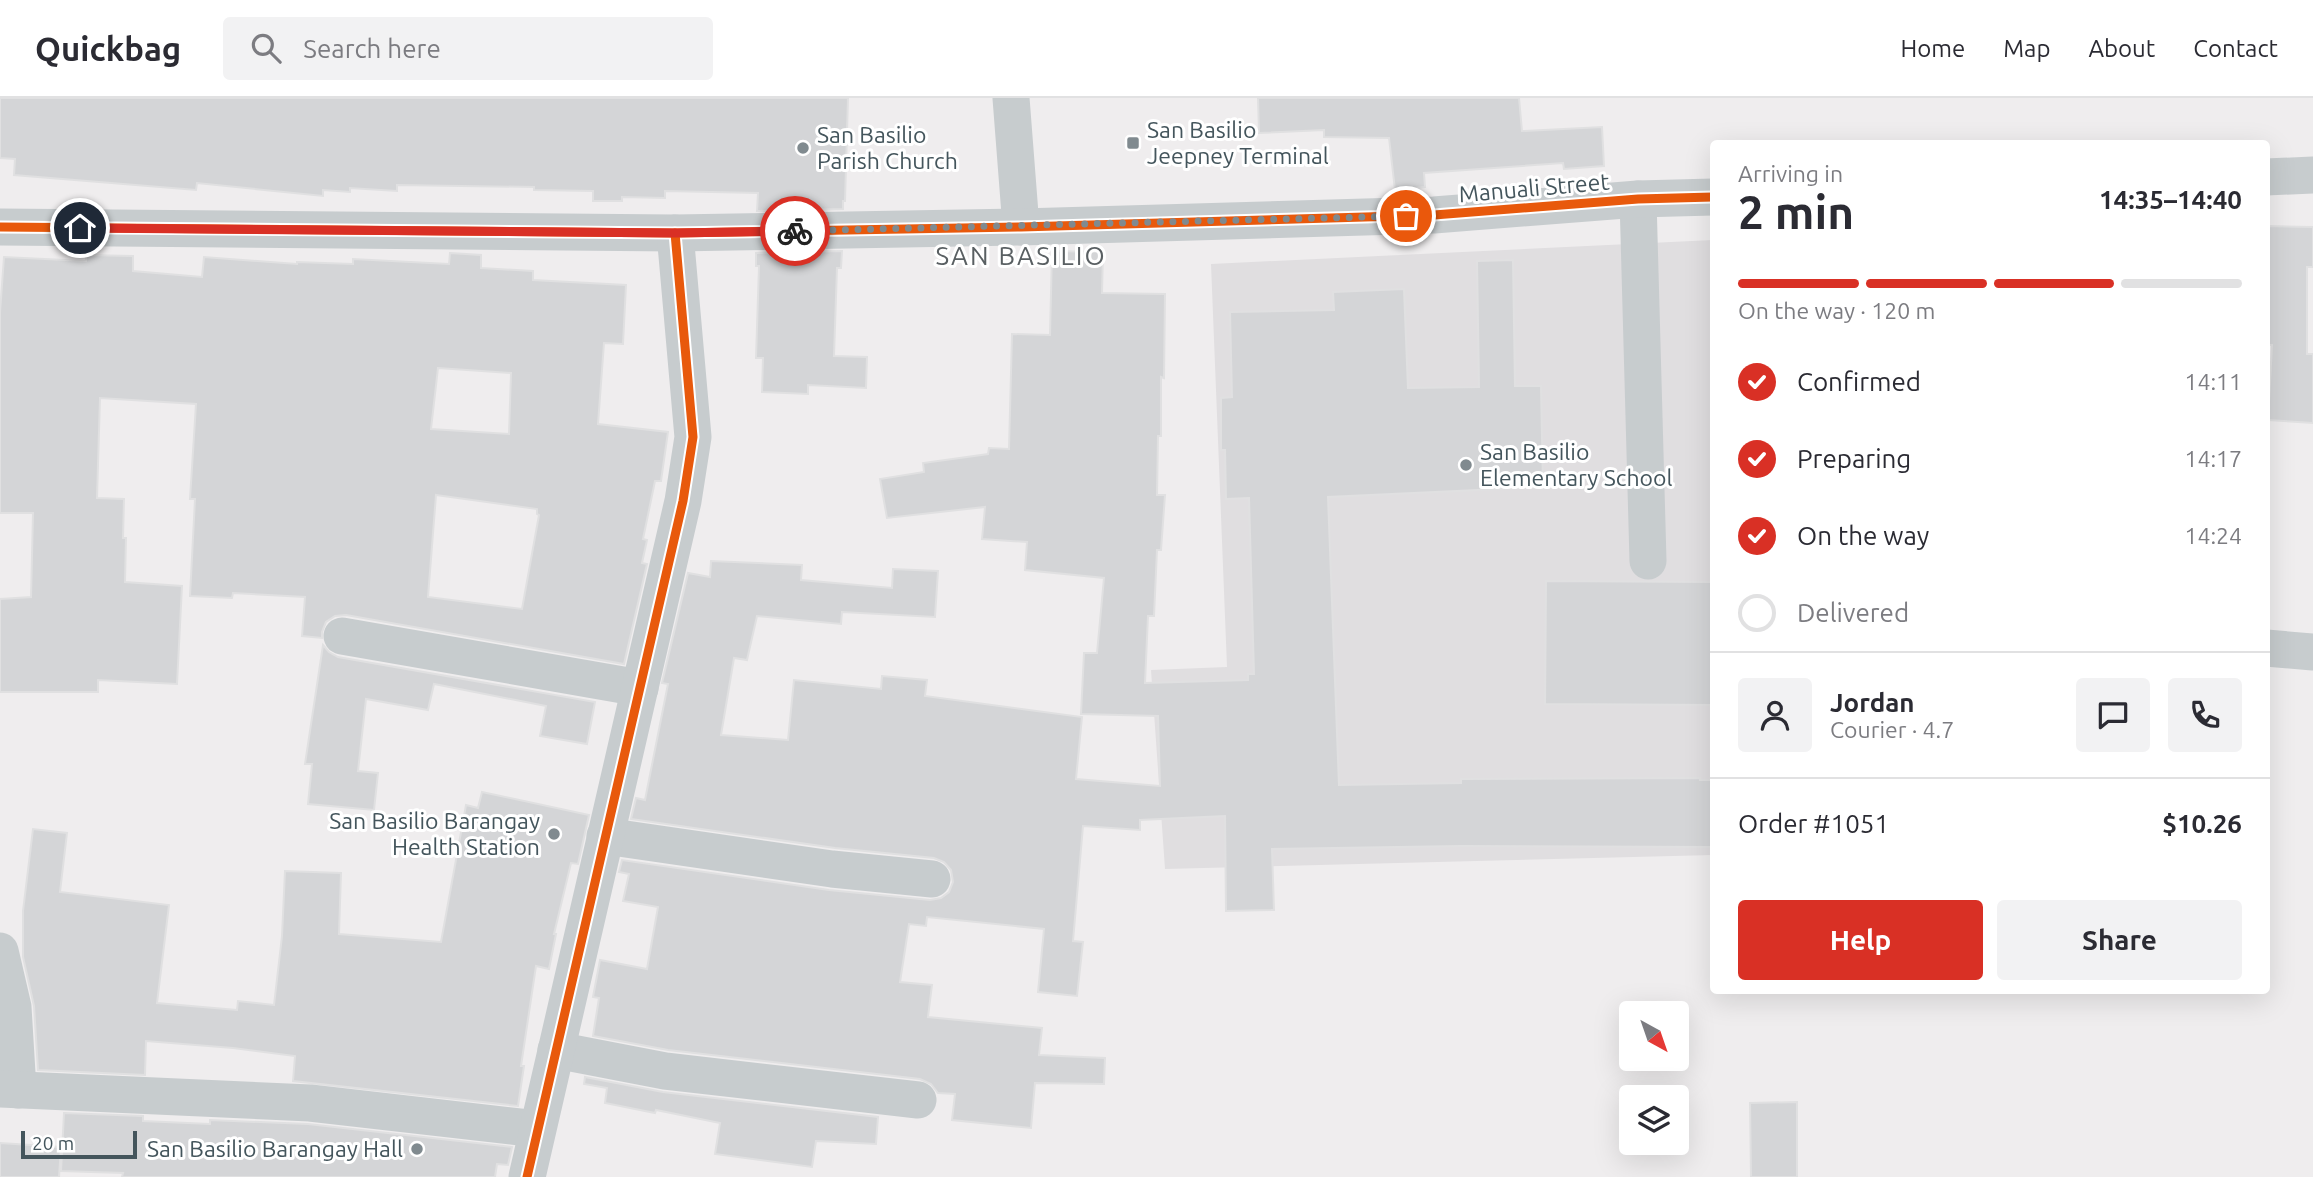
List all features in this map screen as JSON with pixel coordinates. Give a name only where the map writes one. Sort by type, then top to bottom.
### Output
[{"type":"street","points":[[1011,98],[1021,227]]},
{"type":"street","points":[[2270,177],[2313,175]]},
{"type":"street","name":"Manuali Street","points":[[0,227],[676,233],[1021,227],[1434,215],[1638,199],[1710,197]]},
{"type":"street","points":[[1638,199],[1648,561]]},
{"type":"street","points":[[527,1177],[683,501],[693,438],[676,233]]},
{"type":"street","points":[[342,636],[639,688]]},
{"type":"street","points":[[2270,648],[2313,652]]},
{"type":"street","points":[[605,836],[818,867],[932,879]]},
{"type":"street","points":[[0,951],[13,1007],[9,1090],[310,1103],[537,1129]]},
{"type":"street","points":[[556,1050],[665,1072],[918,1100]]},
{"type":"shaded area","name":"San Basilio Elementary School","points":[[1710,240],[1710,855],[1165,869],[1151,670],[1227,667],[1211,264]]},
{"type":"building","points":[[0,98],[848,98],[845,201],[843,209],[757,211],[758,193],[665,191],[665,198],[622,197],[622,201],[593,201],[593,191],[534,190],[534,187],[397,185],[397,191],[350,188],[350,192],[323,190],[323,196],[197,183],[196,190],[14,175],[15,159],[0,158]]},
{"type":"building","points":[[1258,98],[1519,98],[1522,131],[1602,127],[1604,166],[1564,169],[1563,163],[1424,173],[1425,187],[1395,190],[1389,138],[1324,137],[1324,130],[1259,133]]},
{"type":"building","points":[[2270,226],[2313,227],[2313,267],[2307,267],[2307,354],[2313,354],[2313,423],[2270,420]]},
{"type":"building","points":[[842,251],[841,268],[837,268],[834,356],[867,357],[866,388],[808,385],[808,394],[762,392],[763,358],[756,358],[759,266],[756,266],[756,253]]},
{"type":"building","points":[[1052,251],[1103,252],[1102,293],[1165,294],[1164,378],[1161,377],[1157,495],[1165,495],[1161,550],[1157,550],[1154,616],[1148,616],[1145,683],[1248,680],[1248,674],[1254,674],[1249,498],[1226,499],[1225,450],[1221,450],[1221,398],[1232,397],[1230,312],[1334,310],[1333,292],[1404,289],[1408,388],[1479,387],[1477,261],[1513,260],[1515,386],[1541,386],[1543,487],[1328,497],[1339,785],[1461,783],[1461,779],[1700,778],[1710,780],[1710,847],[1461,846],[1272,849],[1274,910],[1226,911],[1225,816],[1140,820],[1140,830],[1083,826],[1073,941],[1083,942],[1077,996],[1038,992],[1044,929],[927,917],[926,926],[909,924],[900,982],[932,985],[928,1017],[1042,1028],[1039,1055],[1105,1058],[1104,1084],[1035,1083],[1031,1128],[952,1120],[955,1094],[938,1093],[931,1084],[920,1079],[668,1050],[593,1036],[599,998],[593,997],[600,960],[647,969],[658,907],[623,901],[629,874],[619,872],[622,860],[829,890],[930,900],[941,898],[949,892],[953,882],[951,870],[944,862],[934,858],[835,848],[631,819],[636,798],[645,800],[668,684],[662,683],[688,573],[710,577],[711,561],[802,565],[801,580],[892,588],[893,569],[938,571],[935,617],[842,612],[841,624],[757,616],[747,660],[734,658],[721,735],[788,740],[794,680],[881,689],[882,676],[927,680],[925,696],[1082,717],[1076,779],[1160,786],[1158,716],[1081,714],[1084,653],[1097,653],[1104,578],[1025,570],[1027,542],[982,539],[985,507],[887,518],[880,479],[924,472],[923,463],[988,454],[989,448],[1009,449],[1012,334],[1050,335]]},
{"type":"building","points":[[450,253],[481,255],[481,268],[533,271],[533,280],[626,285],[623,344],[604,343],[598,424],[668,432],[661,481],[655,481],[643,539],[647,540],[642,563],[647,564],[624,664],[346,615],[335,616],[326,622],[322,638],[302,636],[305,597],[233,593],[232,598],[190,596],[195,499],[190,499],[196,404],[100,398],[97,498],[124,499],[125,582],[182,586],[177,684],[98,680],[98,692],[0,692],[0,599],[31,597],[33,513],[0,513],[0,312],[4,257],[86,261],[86,255],[133,256],[133,271],[202,277],[204,257],[297,264],[353,264],[353,259],[449,264]],"holes":[[[438,368],[511,373],[509,434],[431,429]],[[436,495],[537,509],[539,515],[522,609],[428,597]]]},
{"type":"building","points":[[1546,581],[1710,582],[1710,705],[1545,704]]},
{"type":"building","points":[[323,645],[338,657],[595,702],[587,744],[540,736],[546,706],[434,684],[428,710],[366,699],[358,771],[378,773],[374,810],[308,804],[312,764],[305,764]]},
{"type":"building","points":[[482,792],[589,815],[578,864],[571,863],[554,934],[549,969],[536,966],[521,1066],[524,1066],[518,1106],[293,1081],[295,1056],[146,1041],[145,1075],[38,1070],[34,1006],[23,957],[23,911],[33,829],[67,833],[60,892],[169,905],[157,1003],[237,1010],[238,1001],[274,1005],[282,936],[285,871],[341,873],[339,934],[441,942],[466,805],[478,808]]},
{"type":"building","points":[[585,1077],[663,1092],[878,1117],[876,1144],[816,1141],[812,1167],[715,1154],[720,1123],[605,1103],[607,1088],[584,1084]]},
{"type":"building","points":[[1797,1102],[1797,1177],[1751,1177],[1750,1103]]},
{"type":"building","points":[[64,1113],[143,1116],[143,1121],[210,1124],[210,1120],[308,1124],[512,1147],[508,1165],[497,1164],[495,1177],[122,1177],[123,1173],[61,1171]]},
{"type":"building","points":[[0,1143],[61,1147],[59,1177],[0,1177]]},
{"type":"cycle path","points":[[0,227],[675,233],[1021,227],[1434,215],[1638,199],[1710,197]]},
{"type":"cycle path","points":[[527,1177],[683,501],[693,437],[675,233]]},
{"type":"way so far","points":[[795,231],[1406,216]]},
{"type":"place","name":"San Basilio Jeepney Terminal","points":[[1133,143]]},
{"type":"place","name":"San Basilio Parish Church","points":[[803,148]]},
{"type":"place","name":"San Basilio Elementary School","points":[[1466,465]]},
{"type":"place","name":"San Basilio Barangay Health Station","points":[[554,834]]},
{"type":"place","name":"San Basilio Barangay Hall","points":[[417,1149]]},
{"type":"district","name":"SAN BASILIO","points":[[1021,256]]},
{"type":"route","points":[[80,228],[676,233],[795,231]]}]
